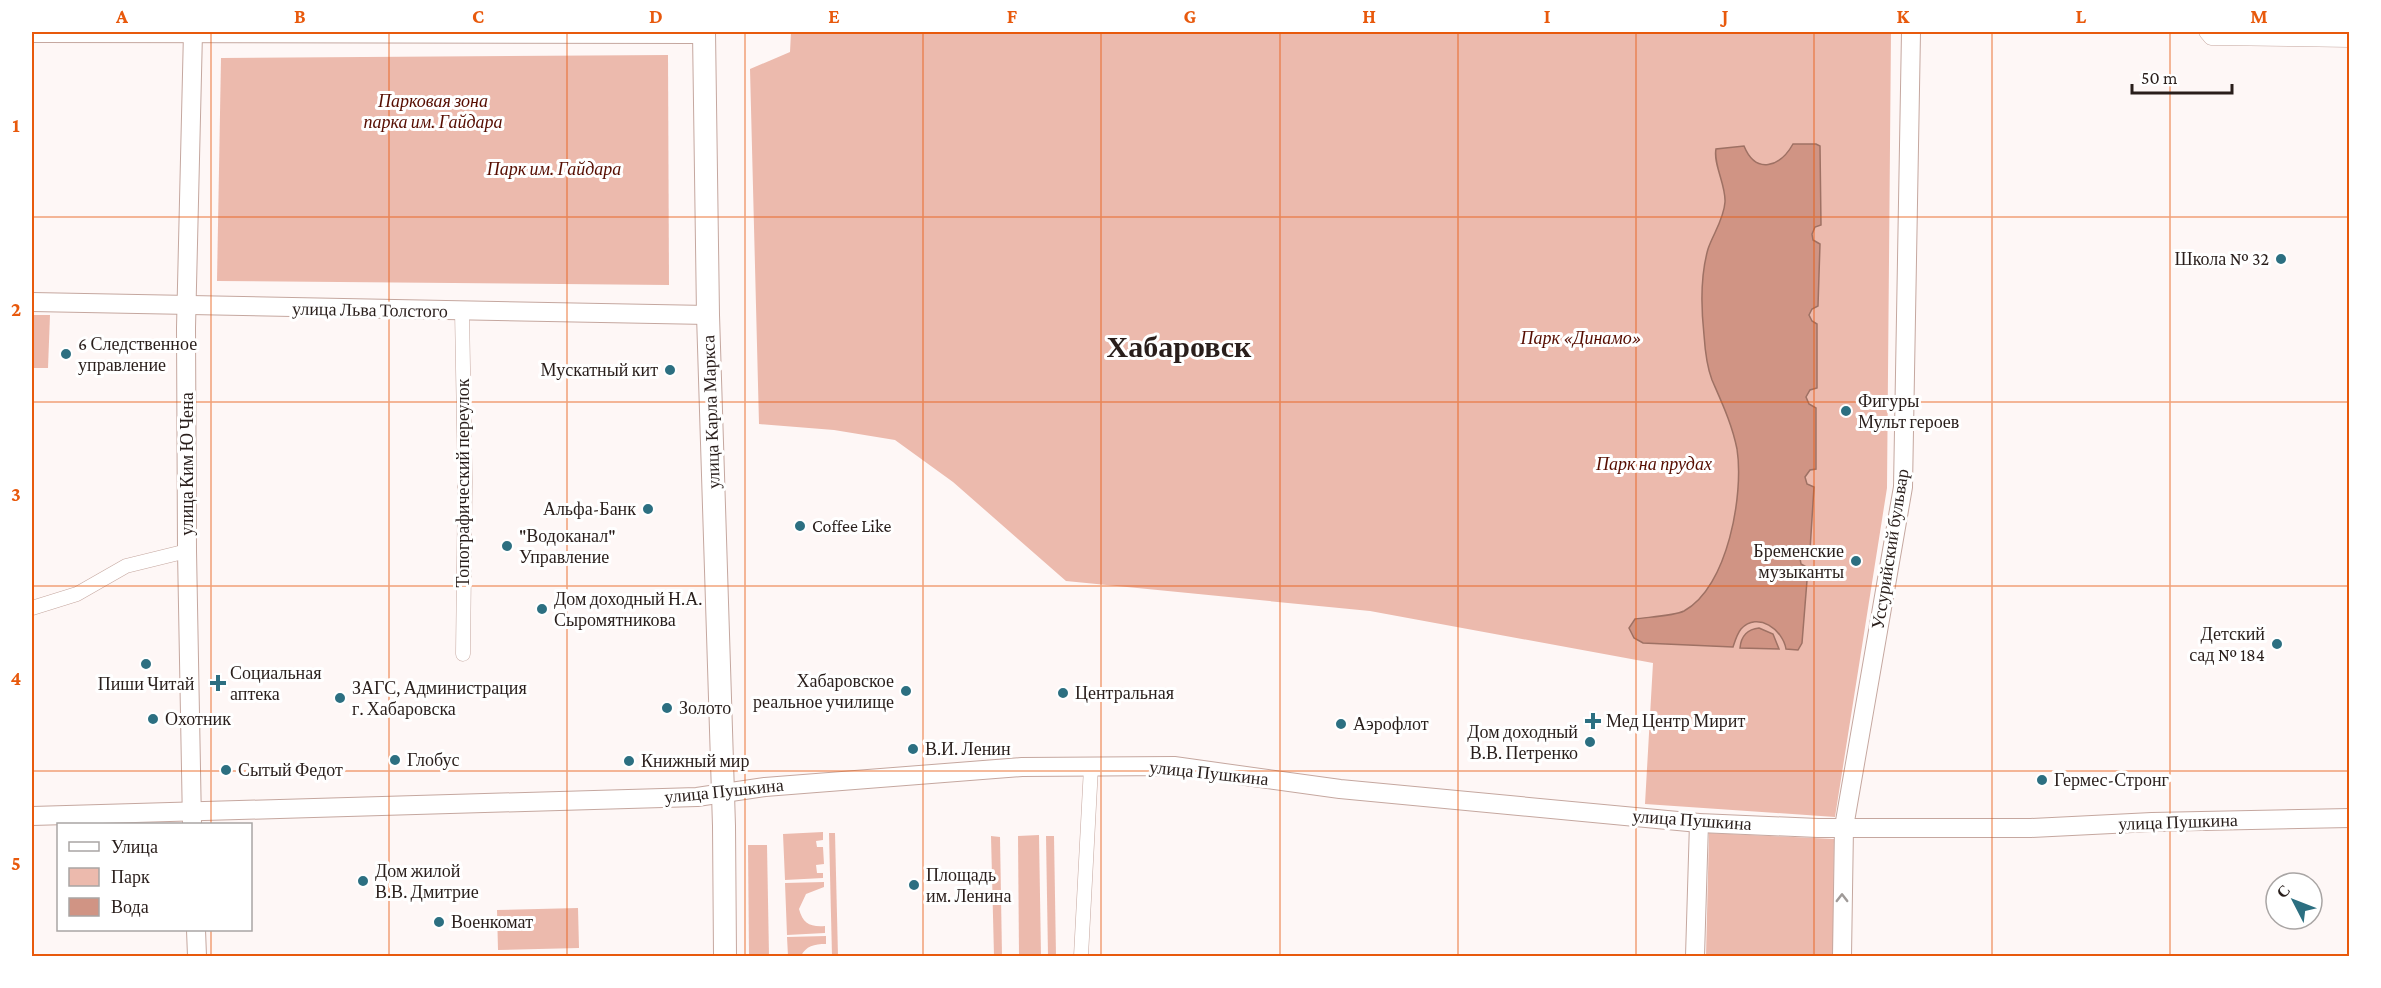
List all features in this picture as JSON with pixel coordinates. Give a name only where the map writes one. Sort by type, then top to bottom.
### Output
[{"type":"main road","name":"улица Карла Маркса","points":[[704,33],[708,315],[725,957]]},
{"type":"street","name":"Уссурийский бульвар","points":[[1842,957],[1844,827],[1902,487],[1911,32]]},
{"type":"street","points":[[2206,32],[2211,38],[2349,40]]},
{"type":"street","points":[[32,33],[704,33]]},
{"type":"street","name":"улица Ким Ю Чена","points":[[192,817],[187,551],[186,307],[193,33]]},
{"type":"street","name":"улица Льва Толстого","points":[[32,302],[186,307],[708,315]]},
{"type":"street","name":"Топографический переулок","points":[[462,311],[465,482],[463,654]]},
{"type":"street","points":[[32,608],[77,594],[126,566],[187,551]]},
{"type":"street","name":"улица Пушкина","points":[[32,816],[192,817],[697,797],[765,787],[1022,767],[1174,766],[1340,789],[1699,824],[2031,828],[2152,822],[2349,818]]},
{"type":"street","points":[[1081,957],[1091,767]]},
{"type":"street","points":[[1695,957],[1699,824]]},
{"type":"street","points":[[196,931],[197,957]]},
{"type":"green space","name":"Парк «Динамо»","points":[[791,32],[1891,32],[1887,488],[1835,817],[1645,804],[1653,663],[1370,611],[1066,581],[953,482],[895,440],[834,430],[759,424],[750,69],[790,52]]},
{"type":"green space","name":"Парк им. Гайдара","points":[[668,55],[669,285],[217,281],[221,58]]},
{"type":"green space","points":[[32,315],[50,315],[48,368],[32,368]]},
{"type":"green space","points":[[823,832],[823,840],[816,841],[817,847],[823,847],[824,864],[816,865],[817,873],[823,873],[823,878],[785,880],[783,834]]},
{"type":"green space","points":[[829,833],[835,833],[838,956],[832,956]]},
{"type":"green space","points":[[1709,833],[1834,839],[1833,956],[1706,956]]},
{"type":"green space","points":[[1039,835],[1041,956],[1019,956],[1018,836]]},
{"type":"green space","points":[[991,836],[1000,837],[1002,956],[994,956]]},
{"type":"green space","points":[[1046,836],[1054,836],[1056,956],[1048,956]]},
{"type":"green space","points":[[748,845],[767,845],[769,956],[749,956]]},
{"type":"green space","points":[[824,882],[824,887],[806,894],[799,909],[808,924],[825,926],[825,933],[787,935],[785,883]]},
{"type":"green space","points":[[578,908],[579,948],[498,950],[497,910]]},
{"type":"green space","points":[[826,936],[826,944],[811,946],[801,956],[788,956],[787,937]]},
{"type":"water","points":[[1793,144],[1820,146],[1821,225],[1815,227],[1812,234],[1813,240],[1820,244],[1818,306],[1812,309],[1809,315],[1817,324],[1817,388],[1810,390],[1806,397],[1809,404],[1816,408],[1816,469],[1810,470],[1805,477],[1807,484],[1814,487],[1810,550],[1803,552],[1800,558],[1801,564],[1808,568],[1802,643],[1798,650],[1786,649],[1780,635],[1775,630],[1762,622],[1755,622],[1741,629],[1733,647],[1643,643],[1634,638],[1629,628],[1635,619],[1680,613],[1699,599],[1712,582],[1730,538],[1735,514],[1739,468],[1737,449],[1730,422],[1709,370],[1702,314],[1702,281],[1705,260],[1723,214],[1725,202],[1724,189],[1716,161],[1716,149],[1744,146],[1755,161],[1768,164],[1782,158]]},
{"type":"water","points":[[1759,628],[1773,634],[1779,649],[1740,648],[1746,634]]},
{"type":"place","name":"Школа № 32","points":[[2281,259]]},
{"type":"place","name":"6 Следственное управление","points":[[66,354]]},
{"type":"place","name":"Мускатный кит","points":[[670,370]]},
{"type":"place","name":"Фигуры Мульт героев","points":[[1846,411]]},
{"type":"place","name":"Альфа-Банк","points":[[648,509]]},
{"type":"place","name":"Coffee Like","points":[[800,526]]},
{"type":"place","name":"\"Водоканал\" Управление","points":[[507,546]]},
{"type":"place","name":"Бременские музыканты","points":[[1856,561]]},
{"type":"place","name":"Дом доходный Н.А. Сыромятникова","points":[[542,609]]},
{"type":"place","name":"Детский сад № 184","points":[[2277,644]]},
{"type":"place","name":"Пиши Читай","points":[[146,664]]},
{"type":"place","name":"Социальная аптека","points":[[218,683]]},
{"type":"place","name":"Хабаровское реальное училище","points":[[906,691]]},
{"type":"place","name":"Центральная","points":[[1063,693]]},
{"type":"place","name":"ЗАГС, Администрация г. Хабаровска","points":[[340,698]]},
{"type":"place","name":"Золото","points":[[667,708]]},
{"type":"place","name":"Охотник","points":[[153,719]]},
{"type":"place","name":"Мед Центр Мирит","points":[[1593,721]]},
{"type":"place","name":"Аэрофлот","points":[[1341,724]]},
{"type":"place","name":"Дом доходный В.В. Петренко","points":[[1590,742]]},
{"type":"place","name":"В.И. Ленин","points":[[913,749]]},
{"type":"place","name":"Глобус","points":[[395,760]]},
{"type":"place","name":"Книжный мир","points":[[629,761]]},
{"type":"place","name":"Сытый Федот","points":[[226,770]]},
{"type":"place","name":"Гермес-Стронг","points":[[2042,780]]},
{"type":"place","name":"Дом жилой В.В. Дмитрие","points":[[363,881]]},
{"type":"place","name":"Площадь им. Ленина","points":[[914,885]]},
{"type":"place","name":"Военкомат","points":[[439,922]]},
{"type":"district","name":"Хабаровск","points":[[1179,346]]},
{"type":"park label","name":"Парковая зона парка им. Гайдара","points":[[433,111]]},
{"type":"park label","name":"Парк на прудах","points":[[1654,464]]}]
